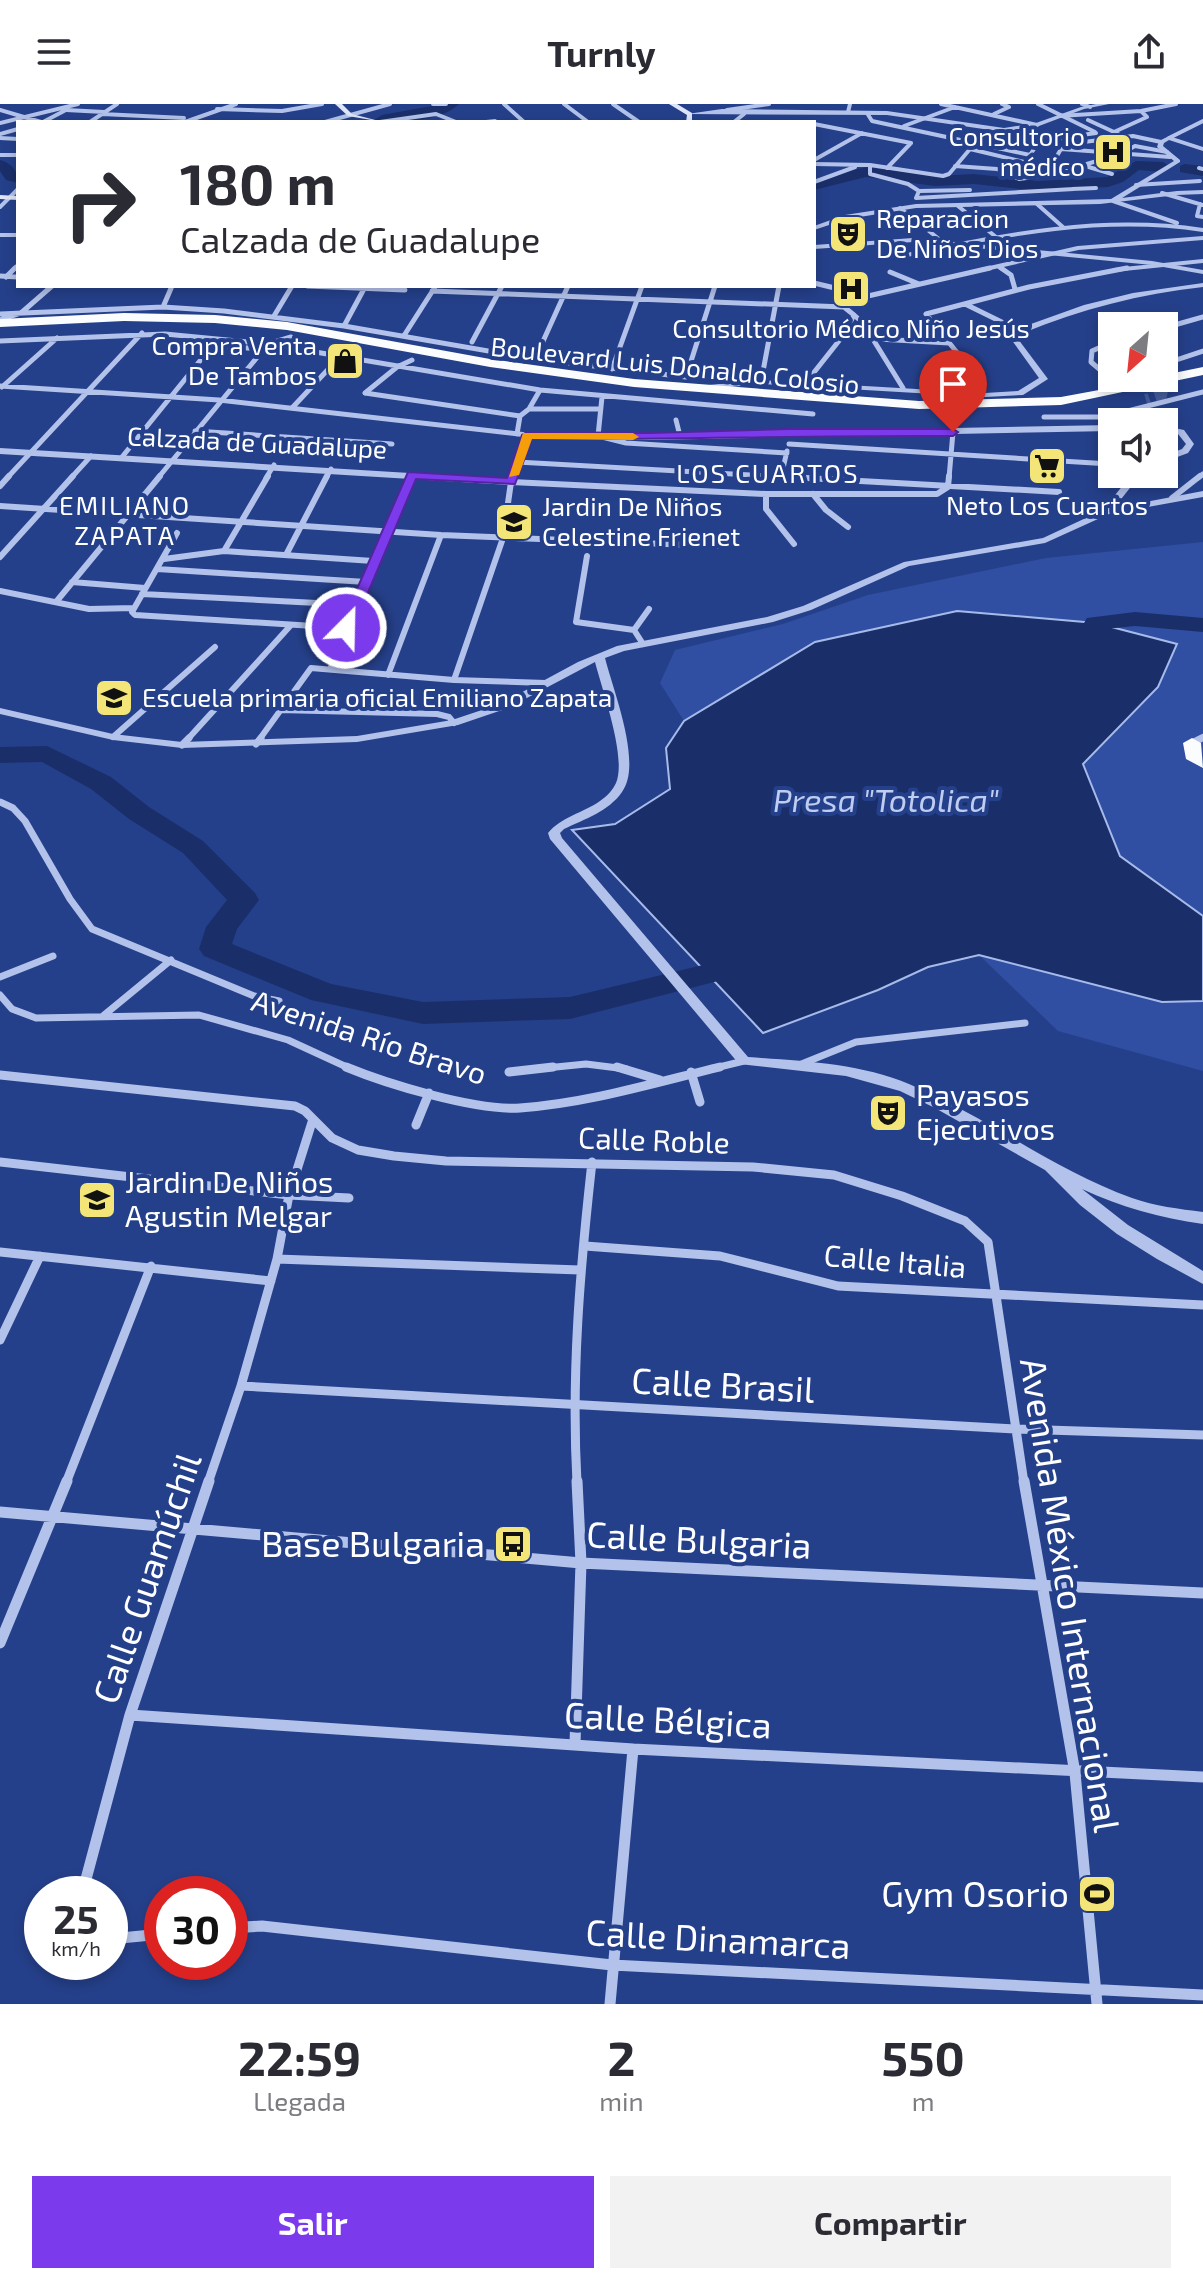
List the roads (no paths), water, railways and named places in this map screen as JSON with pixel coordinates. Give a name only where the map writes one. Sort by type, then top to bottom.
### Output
[{"type":"highway","points":[[164,312],[224,311]]},
{"type":"highway","name":"Boulevard Luis Donaldo Colosio","points":[[0,319],[164,312],[287,326],[356,349],[625,391],[916,412],[1065,408],[1203,381]]},
{"type":"highway","name":"Boulevard Luis Donaldo Colosio","points":[[0,330],[151,324],[291,337],[412,360],[515,367],[694,389],[919,405],[1061,401],[1104,392]]},
{"type":"highway","name":"Boulevard Luis Donaldo Colosio","points":[[1178,376],[1203,371]]},
{"type":"highway","points":[[1028,390],[1070,389],[1098,380]]},
{"type":"highway","points":[[1170,401],[1174,390],[1181,386]]},
{"type":"highway","points":[[857,401],[1022,398],[1098,387]]},
{"type":"highway","points":[[966,413],[1025,424],[1043,423],[1146,400]]},
{"type":"highway","points":[[1197,740],[1195,759],[1203,763]]},
{"type":"main road","points":[[338,104],[350,115],[365,120]]},
{"type":"main road","points":[[672,104],[690,118]]},
{"type":"main road","points":[[942,398],[971,395]]},
{"type":"street","points":[[93,120],[117,104]]},
{"type":"street","points":[[65,110],[184,120],[236,104]]},
{"type":"street","points":[[217,109],[282,111],[322,104]]},
{"type":"street","points":[[332,120],[390,104]]},
{"type":"street","points":[[433,104],[446,104]]},
{"type":"street","points":[[504,104],[522,120]]},
{"type":"street","points":[[565,104],[576,104]]},
{"type":"street","points":[[565,104],[585,120]]},
{"type":"street","points":[[613,104],[636,120]]},
{"type":"street","points":[[690,118],[769,104]]},
{"type":"street","points":[[848,112],[850,104]]},
{"type":"street","points":[[941,104],[1037,125]]},
{"type":"street","points":[[990,115],[1009,107],[1002,104]]},
{"type":"street","points":[[1038,104],[1111,139]]},
{"type":"street","points":[[1082,104],[1090,107]]},
{"type":"street","points":[[722,111],[744,114],[848,112],[927,117],[1004,130],[1037,125],[1106,104]]},
{"type":"street","points":[[1059,116],[1141,111],[1176,104]]},
{"type":"street","points":[[46,120],[76,105]]},
{"type":"street","points":[[0,123],[76,105]]},
{"type":"street","points":[[904,126],[956,107]]},
{"type":"street","points":[[0,110],[36,120]]},
{"type":"street","points":[[1114,132],[1147,117],[1141,111]]},
{"type":"street","points":[[867,113],[872,121],[1030,155],[1040,140]]},
{"type":"street","points":[[736,120],[744,114]]},
{"type":"street","points":[[414,120],[445,115],[453,120]]},
{"type":"street","points":[[1088,120],[1124,137]]},
{"type":"street","points":[[826,126],[833,121]]},
{"type":"street","points":[[1067,144],[1124,137],[1161,142],[1203,121]]},
{"type":"street","points":[[816,124],[911,143],[887,168]]},
{"type":"street","points":[[1004,130],[1012,137],[1040,140],[1096,133]]},
{"type":"street","points":[[816,161],[862,133]]},
{"type":"street","points":[[1169,138],[1203,149]]},
{"type":"street","points":[[1113,201],[1175,165],[1178,161],[1160,147],[1161,142]]},
{"type":"street","points":[[955,166],[997,169],[1019,179],[1049,175],[1141,145],[1171,154]]},
{"type":"street","points":[[870,169],[887,168],[937,176],[949,174],[968,150],[974,149],[1058,170]]},
{"type":"street","points":[[1050,168],[1061,149],[1171,154]]},
{"type":"street","points":[[816,162],[860,165],[919,191],[1074,189]]},
{"type":"street","points":[[1081,164],[1112,174]]},
{"type":"street","points":[[816,181],[860,165]]},
{"type":"street","points":[[1136,185],[1200,181]]},
{"type":"street","points":[[919,191],[916,198],[1096,188]]},
{"type":"street","points":[[816,227],[860,212],[900,208],[1113,201],[1162,193],[1203,192]]},
{"type":"street","points":[[1162,193],[1202,204],[1197,216],[1203,217]]},
{"type":"street","points":[[0,207],[9,198]]},
{"type":"street","points":[[1113,201],[1167,217],[1182,226]]},
{"type":"street","points":[[1037,204],[1064,228]]},
{"type":"street","points":[[958,206],[996,237]]},
{"type":"street","points":[[900,208],[944,243]]},
{"type":"street","points":[[897,257],[996,237],[1133,220],[1203,230]]},
{"type":"street","points":[[816,283],[868,296],[1052,253],[1107,244],[1203,238]]},
{"type":"street","points":[[816,247],[876,241],[944,243],[1152,263],[1203,272]]},
{"type":"street","points":[[974,380],[926,314],[1015,289],[1152,263],[1203,261]]},
{"type":"street","points":[[999,267],[1011,275],[1015,289]]},
{"type":"street","points":[[890,272],[920,285]]},
{"type":"street","points":[[694,389],[761,382],[971,395],[1028,390],[1044,379],[1015,339],[1020,331],[1111,300],[1203,285]]},
{"type":"street","points":[[21,313],[50,288]]},
{"type":"street","points":[[0,319],[21,313],[164,312],[171,288]]},
{"type":"street","points":[[274,316],[291,288]]},
{"type":"street","points":[[344,326],[364,288]]},
{"type":"street","points":[[378,288],[405,290]]},
{"type":"street","points":[[405,334],[434,288],[497,294],[844,307],[873,340],[903,388]]},
{"type":"street","points":[[472,342],[501,288]]},
{"type":"street","points":[[535,359],[567,288]]},
{"type":"street","points":[[612,369],[641,288]]},
{"type":"street","points":[[224,311],[344,326],[535,359],[686,377],[714,288]]},
{"type":"street","points":[[761,382],[779,288]]},
{"type":"street","points":[[964,304],[1020,331]]},
{"type":"street","points":[[804,385],[842,337],[854,315]]},
{"type":"street","points":[[1178,324],[1203,317]]},
{"type":"street","points":[[1,484],[142,333]]},
{"type":"street","points":[[0,341],[142,333],[266,346],[356,349],[397,367],[540,390],[813,414]]},
{"type":"street","points":[[1,387],[58,337]]},
{"type":"street","points":[[122,457],[212,346],[266,346],[291,337]]},
{"type":"street","points":[[842,337],[949,343]]},
{"type":"street","points":[[56,602],[266,346]]},
{"type":"street","points":[[282,353],[294,352],[299,348]]},
{"type":"street","points":[[1098,348],[1092,351],[1091,362],[1098,368]]},
{"type":"street","points":[[292,408],[356,349]]},
{"type":"street","points":[[1178,359],[1203,351]]},
{"type":"street","points":[[412,360],[397,367],[365,393],[520,416],[529,409],[540,390]]},
{"type":"street","points":[[515,367],[552,361],[571,374]]},
{"type":"street","points":[[1,387],[219,400],[522,434],[680,436],[789,432],[953,432],[1025,424]]},
{"type":"street","points":[[1076,417],[1170,401],[1203,392]]},
{"type":"street","points":[[598,436],[602,397]]},
{"type":"street","points":[[529,409],[599,409]]},
{"type":"street","points":[[454,680],[503,538],[522,434],[520,416]]},
{"type":"street","points":[[1076,417],[1090,428]]},
{"type":"street","points":[[676,420],[680,436]]},
{"type":"street","points":[[1043,423],[1098,428]]},
{"type":"street","points":[[195,431],[392,444]]},
{"type":"street","points":[[1178,431],[1190,444],[1178,454]]},
{"type":"street","points":[[781,477],[789,432]]},
{"type":"street","points":[[948,487],[953,432]]},
{"type":"street","points":[[598,436],[626,443],[787,453]]},
{"type":"street","points":[[789,444],[1098,463]]},
{"type":"street","name":"Calzada de Guadalupe","points":[[0,451],[274,465],[511,482]]},
{"type":"street","points":[[0,557],[91,456]]},
{"type":"street","points":[[517,462],[1059,492]]},
{"type":"street","points":[[224,551],[274,465]]},
{"type":"street","points":[[287,553],[331,469]]},
{"type":"street","points":[[1172,498],[1203,474]]},
{"type":"street","points":[[331,667],[373,561],[412,475]]},
{"type":"street","points":[[511,482],[766,494],[937,494],[948,487]]},
{"type":"street","points":[[1106,512],[1126,488]]},
{"type":"street","points":[[766,494],[766,509],[794,544]]},
{"type":"street","points":[[813,494],[826,510],[848,527]]},
{"type":"street","points":[[0,711],[113,737],[182,745],[357,739],[454,723],[504,706],[599,656],[643,644],[769,620],[807,608],[907,564],[1045,540],[1106,512],[1203,494]]},
{"type":"street","points":[[0,506],[441,535],[717,546]]},
{"type":"street","points":[[177,533],[134,608],[132,612],[135,615],[346,628]]},
{"type":"street","points":[[388,675],[441,535]]},
{"type":"street","points":[[164,559],[224,551],[373,561]]},
{"type":"street","points":[[587,556],[576,622],[634,630],[643,644]]},
{"type":"street","points":[[157,569],[366,582]]},
{"type":"street","points":[[72,582],[144,591],[356,605]]},
{"type":"street","points":[[0,591],[89,609],[134,608]]},
{"type":"street","points":[[634,630],[649,609]]},
{"type":"street","points":[[182,745],[291,625]]},
{"type":"street","points":[[113,737],[215,647]]},
{"type":"street","points":[[599,656],[623,744],[626,773],[621,787],[610,799],[560,826],[554,833],[556,839],[744,1061]]},
{"type":"street","points":[[256,744],[307,670],[331,667],[454,680],[546,683]]},
{"type":"street","points":[[280,710],[437,714],[449,717],[454,723]]},
{"type":"street","points":[[0,802],[17,812],[34,834],[78,917],[92,929],[254,996],[279,1001]]},
{"type":"street","points":[[0,977],[53,956]]},
{"type":"street","points":[[102,1016],[171,960]]},
{"type":"street","name":"Avenida Río Bravo","points":[[0,995],[12,1009],[36,1018],[199,1015],[288,1040],[351,1069],[472,1105],[518,1108],[587,1099],[744,1061],[861,1075],[902,1087],[1117,1200],[1158,1213],[1203,1218]]},
{"type":"street","points":[[795,1066],[856,1042],[1025,1023]]},
{"type":"street","points":[[509,1072],[603,1062],[628,1066],[660,1080]]},
{"type":"street","points":[[691,1072],[700,1102]]},
{"type":"street","name":"Calle Roble","points":[[0,1075],[295,1106],[332,1138],[358,1150],[394,1156],[446,1161],[753,1167],[834,1175],[902,1196],[965,1221],[988,1242]]},
{"type":"street","points":[[416,1125],[429,1093]]},
{"type":"street","name":"Calle Guamúchil","points":[[87,1876],[130,1715],[241,1386],[277,1259],[289,1195],[313,1119]]},
{"type":"street","points":[[1044,1161],[1076,1196],[1157,1253],[1203,1278]]},
{"type":"street","points":[[0,1162],[289,1195],[349,1198]]},
{"type":"street","points":[[575,1744],[581,1563],[573,1405],[580,1270],[592,1162]]},
{"type":"street","name":"Avenida México Internacional","points":[[988,1242],[1040,1584],[1075,1773],[1097,2004]]},
{"type":"street","name":"Calle Italia","points":[[585,1246],[720,1256],[838,1286],[1203,1305]]},
{"type":"street","points":[[0,1252],[271,1281]]},
{"type":"street","points":[[0,1340],[40,1256]]},
{"type":"street","points":[[277,1259],[580,1270]]},
{"type":"street","points":[[0,1643],[53,1518],[151,1266]]},
{"type":"street","name":"Calle Brasil","points":[[241,1386],[1015,1429],[1203,1435]]},
{"type":"street","name":"Calle Bulgaria","points":[[0,1512],[581,1563],[1203,1593]]},
{"type":"street","name":"Calle Bélgica","points":[[130,1715],[633,1749],[1203,1777]]},
{"type":"street","points":[[610,2004],[633,1749]]},
{"type":"street","name":"Calle Dinamarca","points":[[248,1927],[612,1965],[1203,1995]]},
{"type":"water","name":"Presa \"Totolica\"","points":[[957,611],[1096,623],[1177,644],[1158,687],[1083,764],[1120,856],[1203,916],[1203,1001],[1162,1002],[979,955],[928,967],[878,990],[763,1033],[572,830],[615,824],[670,789],[666,748],[684,721],[815,642]]},
{"type":"waterway","points":[[382,120],[435,112],[452,104]]},
{"type":"waterway","points":[[0,164],[11,177],[16,178]]},
{"type":"waterway","points":[[816,184],[866,172],[935,181],[974,179],[1038,186],[1108,182],[1118,179],[1136,165],[1163,167]]},
{"type":"waterway","points":[[1185,169],[1203,171]]},
{"type":"waterway","points":[[1096,623],[1135,619],[1203,625]]},
{"type":"waterway","points":[[0,755],[47,754],[101,783],[139,813],[193,847],[244,900],[222,927],[215,949],[323,993],[423,1013],[570,1008],[707,974]]},
{"type":"tunnel","points":[[1146,400],[1162,392]]},
{"type":"place","name":"Consultorio médico","points":[[1113,152]]},
{"type":"place","name":"Reparacion De Niños Dios","points":[[848,234]]},
{"type":"place","name":"Consultorio Médico Niño Jesús","points":[[851,289]]},
{"type":"place","name":"Compra Venta De Tambos","points":[[345,361]]},
{"type":"place","name":"Neto Los Cuartos","points":[[1047,466]]},
{"type":"place","name":"Jardin De Niños Celestine Frienet","points":[[514,522]]},
{"type":"place","name":"Escuela primaria oficial Emiliano Zapata","points":[[114,698]]},
{"type":"place","name":"Payasos Ejecutivos","points":[[888,1113]]},
{"type":"place","name":"Jardin De Niños Agustin Melgar","points":[[97,1200]]},
{"type":"place","name":"Base Bulgaria","points":[[513,1544]]},
{"type":"place","name":"Gym Osorio","points":[[1097,1894]]},
{"type":"district","name":"LOS CUARTOS","points":[[768,474]]},
{"type":"district","name":"EMILIANO ZAPATA","points":[[125,521]]}]
